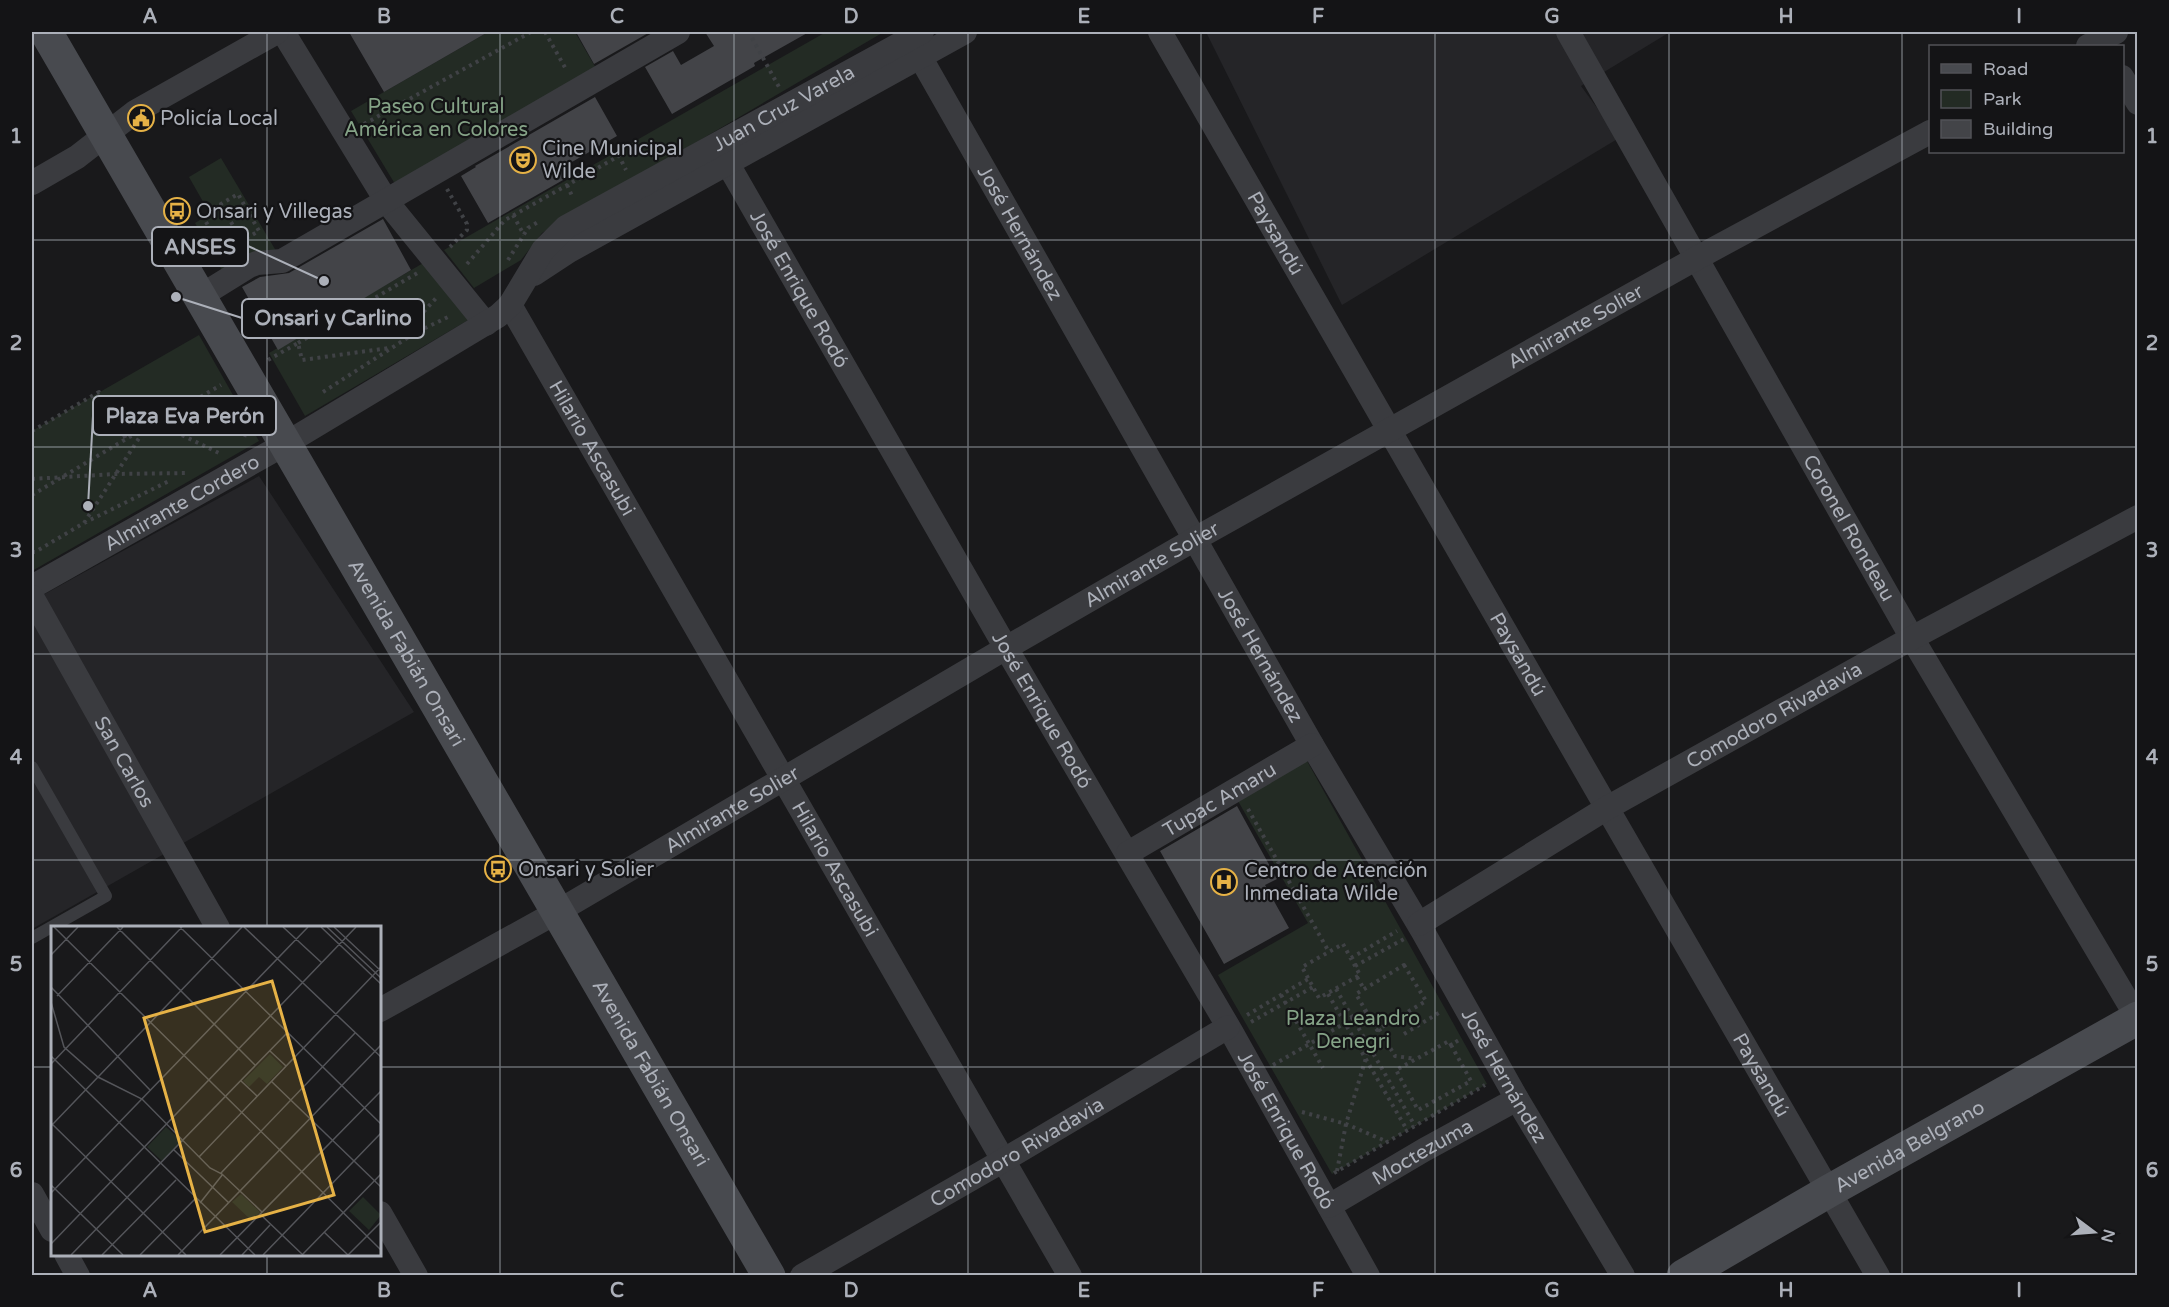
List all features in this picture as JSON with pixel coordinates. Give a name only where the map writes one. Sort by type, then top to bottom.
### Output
[{"type":"street","name":"Avenida Fabián Onsari","points":[[46,32],[770,1275]]},
{"type":"street","points":[[32,183],[77,157],[135,112],[277,32]]},
{"type":"street","points":[[283,32],[387,202],[486,324]]},
{"type":"street","points":[[193,285],[258,263],[282,261],[678,32]]},
{"type":"street","points":[[722,154],[915,40],[965,32]]},
{"type":"street","name":"Paysandú","points":[[1160,32],[1878,1275]]},
{"type":"street","name":"Coronel Rondeau","points":[[1568,32],[1912,638],[2138,1019]]},
{"type":"street","name":"Juan Cruz Varela","points":[[486,324],[510,305],[543,250],[566,227],[722,154],[788,104],[915,40]]},
{"type":"street","name":"José Hernández","points":[[915,40],[1312,746],[1419,924],[1517,1099],[1623,1275]]},
{"type":"street","points":[[2124,80],[2138,103]]},
{"type":"street","name":"Almirante Solier","points":[[381,1009],[557,912],[784,777],[1195,539],[1697,258],[1929,133]]},
{"type":"street","name":"José Enrique Rodó","points":[[722,154],[1272,1104],[1327,1177],[1329,1206],[1368,1275]]},
{"type":"street","name":"Hilario Ascasubi","points":[[510,305],[1070,1275]]},
{"type":"street","name":"Almirante Cordero","points":[[32,587],[285,444],[486,324]]},
{"type":"street","name":"Comodoro Rivadavia","points":[[1419,924],[1607,808],[1912,638],[2138,517]]},
{"type":"street","name":"San Carlos","points":[[32,597],[217,926]]},
{"type":"street","name":"Tupac Amaru","points":[[1128,853],[1312,746]]},
{"type":"street","name":"Avenida Belgrano","points":[[1683,1275],[1828,1191],[2138,1019]]},
{"type":"street","name":"Comodoro Rivadavia","points":[[802,1275],[1230,1030]]},
{"type":"street","name":"Moctezuma","points":[[1329,1206],[1517,1099]]},
{"type":"street","points":[[38,1201],[51,1228]]},
{"type":"street","points":[[381,1214],[416,1275]]},
{"type":"street","points":[[67,1256],[78,1275]]},
{"type":"lane","points":[[32,767],[106,896],[53,926]]},
{"type":"lane","points":[[32,938],[51,927]]},
{"type":"path","points":[[344,135],[531,32]]},
{"type":"path","points":[[545,32],[578,90]]},
{"type":"path","points":[[752,38],[788,104]]},
{"type":"path","points":[[478,252],[505,220],[619,156]]},
{"type":"path","points":[[32,495],[430,265],[467,230],[467,224],[438,172]]},
{"type":"path","points":[[193,285],[223,251],[242,240],[259,231],[238,194],[221,204],[242,240],[258,263]]},
{"type":"path","points":[[513,215],[528,244]]},
{"type":"path","points":[[206,222],[223,251]]},
{"type":"path","points":[[298,343],[302,360],[393,347]]},
{"type":"path","points":[[32,431],[99,392],[126,439]]},
{"type":"path","points":[[163,418],[253,436]]},
{"type":"path","points":[[155,422],[221,454]]},
{"type":"path","points":[[84,523],[146,428]]},
{"type":"path","points":[[32,479],[187,473]]},
{"type":"path","points":[[1238,790],[1329,952]]},
{"type":"path","points":[[1351,958],[1419,924]]},
{"type":"path","points":[[1355,966],[1419,924]]},
{"type":"path","points":[[1343,944],[1351,958],[1360,975],[1319,998],[1302,967],[1343,944]]},
{"type":"path","points":[[1379,1029],[1426,1001],[1404,965],[1356,994],[1395,1056],[1416,1059]]},
{"type":"path","points":[[1357,977],[1364,989]]},
{"type":"path","points":[[1230,1030],[1308,979]]},
{"type":"path","points":[[1230,1030],[1313,987]]},
{"type":"path","points":[[1336,989],[1414,1126]]},
{"type":"path","points":[[1328,994],[1407,1130]]},
{"type":"path","points":[[1281,995],[1323,1068]]},
{"type":"path","points":[[1404,1034],[1461,1000]]},
{"type":"path","points":[[1256,1075],[1366,1011]]},
{"type":"path","points":[[1449,1041],[1471,1081],[1418,1110],[1396,1070],[1416,1059],[1449,1041]]},
{"type":"path","points":[[1329,1206],[1327,1177],[1370,1048]]},
{"type":"path","points":[[1327,1177],[1504,1074]]},
{"type":"path","points":[[1397,1096],[1407,1090]]},
{"type":"path","points":[[1272,1104],[1346,1124],[1388,1142]]},
{"type":"shaded area","points":[[1206,32],[1670,32],[1581,86],[1619,138],[1342,305]]},
{"type":"shaded area","points":[[259,476],[414,712],[32,929],[32,601]]},
{"type":"green space","name":"Paseo Cultural América en Colores","points":[[488,32],[575,32],[601,77],[401,194],[351,111]]},
{"type":"green space","points":[[826,32],[882,33],[542,233],[521,260],[474,288],[444,250]]},
{"type":"green space","points":[[221,158],[282,261],[227,279],[195,223],[210,214],[189,177]]},
{"type":"green space","points":[[425,262],[470,319],[305,416],[269,353]]},
{"type":"green space","points":[[199,335],[259,441],[32,571],[32,431]]},
{"type":"green space","name":"Plaza Leandro Denegri","points":[[1307,761],[1487,1084],[1332,1174],[1218,975],[1308,923],[1238,801]]},
{"type":"building","points":[[349,32],[488,32],[384,92]]},
{"type":"building","points":[[576,32],[650,32],[594,64]]},
{"type":"building","points":[[705,32],[809,32],[672,114],[645,67],[673,51],[681,65],[714,46]]},
{"type":"building","name":"Cine Municipal Wilde","points":[[595,97],[617,136],[565,166],[570,176],[488,223],[461,176]]},
{"type":"building","points":[[383,219],[411,270],[278,350],[242,287],[260,277],[289,273]]},
{"type":"building","name":"Centro de Atención Inmediata Wilde","points":[[1237,806],[1277,879],[1265,885],[1289,928],[1224,964],[1160,851]]},
{"type":"place","name":"Policía Local","points":[[141,118]]},
{"type":"place","name":"Cine Municipal Wilde","points":[[523,160]]},
{"type":"place","name":"Onsari y Villegas","points":[[177,211]]},
{"type":"place","name":"ANSES","points":[[324,281]]},
{"type":"place","name":"Onsari y Carlino","points":[[176,297]]},
{"type":"place","name":"Plaza Eva Perón","points":[[88,506]]},
{"type":"place","name":"Onsari y Solier","points":[[498,869]]},
{"type":"place","name":"Centro de Atención Inmediata Wilde","points":[[1224,882]]}]
